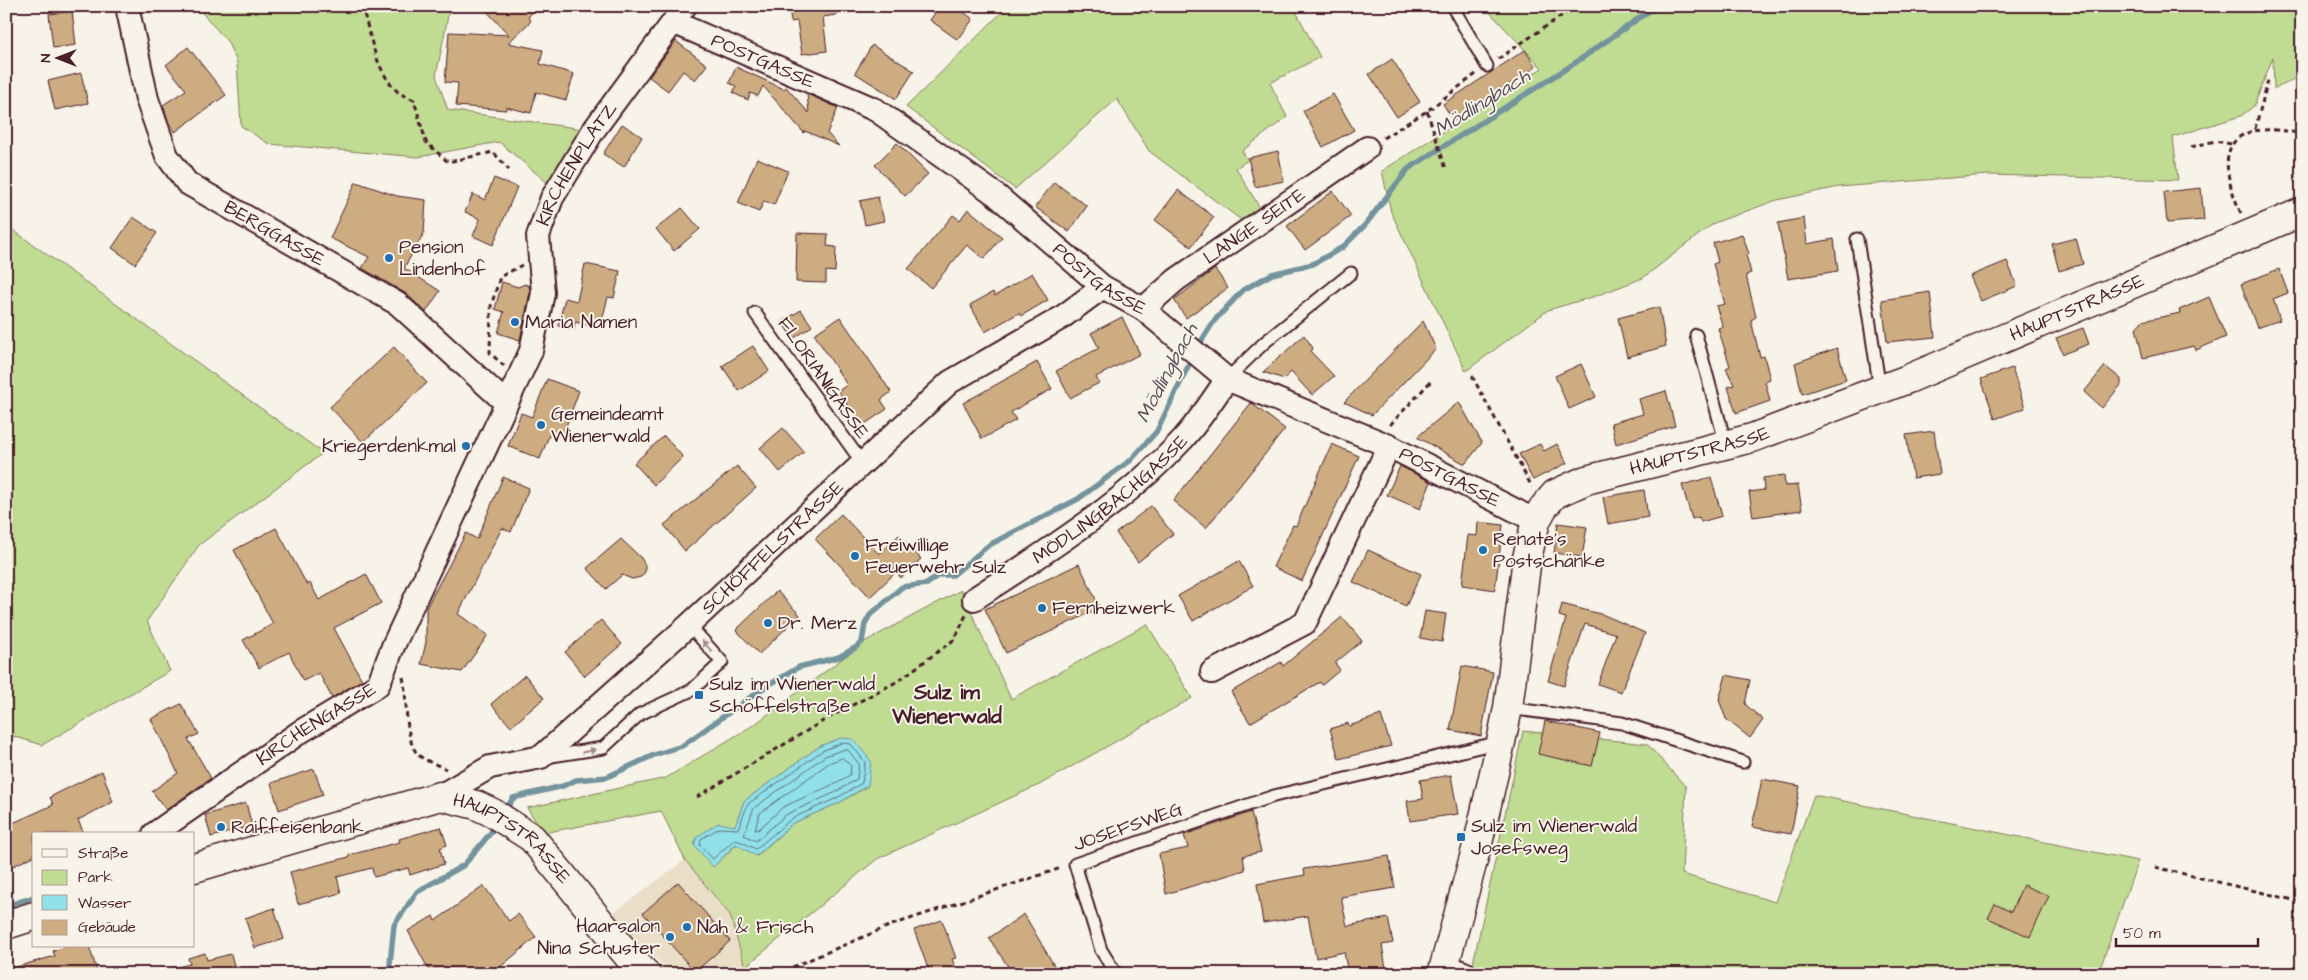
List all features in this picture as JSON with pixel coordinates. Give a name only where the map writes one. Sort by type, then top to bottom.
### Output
[{"type":"main road","name":"HAUPTSTRASSE","points":[[1539,514],[1555,494],[1586,480],[1752,438],[1880,390],[2302,212]]},
{"type":"main road","points":[[1451,971],[1508,708],[1527,558],[1539,514]]},
{"type":"main road","name":"HAUPTSTRASSE","points":[[195,868],[440,796],[476,805],[532,838],[628,956],[646,974]]},
{"type":"main road","points":[[6,925],[32,917]]},
{"type":"street","name":"BERGGASSE","points":[[127,6],[147,99],[167,156],[187,183],[398,304],[506,403]]},
{"type":"street","name":"KIRCHENPLATZ","points":[[478,463],[531,351],[544,293],[538,236],[552,198],[593,131],[679,14]]},
{"type":"street","name":"POSTGASSE","points":[[679,14],[876,110],[995,194],[1103,287],[1143,309],[1227,378],[1382,443],[1539,514]]},
{"type":"street","name":"LANGE SEITE","points":[[1143,309],[1176,280],[1367,148]]},
{"type":"street","name":"SCHÖFFELSTRASSE","points":[[541,757],[689,625],[950,382],[1061,318],[1103,287]]},
{"type":"street","name":"MÖDLINGBACHGASSE","points":[[974,599],[1085,526],[1121,498],[1183,440],[1227,378]]},
{"type":"street","points":[[1212,672],[1304,623],[1382,443]]},
{"type":"street","name":"KIRCHENGASSE","points":[[157,832],[300,732],[378,685],[394,644],[478,463]]},
{"type":"street","points":[[440,796],[490,767],[541,757]]},
{"type":"lane","points":[[1452,6],[1487,66]]},
{"type":"lane","points":[[1857,239],[1880,390]]},
{"type":"lane","points":[[1227,378],[1265,342],[1351,273]]},
{"type":"lane","name":"FLORIANIGASSE","points":[[756,313],[863,464]]},
{"type":"lane","points":[[1696,334],[1726,445]]},
{"type":"lane","points":[[541,757],[603,748],[640,714],[692,690],[722,662],[689,625]]},
{"type":"lane","points":[[1508,708],[1622,723],[1743,762]]},
{"type":"lane","name":"JOSEFSWEG","points":[[1074,864],[1274,796],[1501,742]]},
{"type":"lane","points":[[1074,864],[1101,950],[1116,974]]},
{"type":"path","points":[[362,6],[377,57],[388,81],[398,92],[414,100],[426,142],[448,162],[493,152],[509,170]]},
{"type":"path","points":[[1367,148],[1427,111],[1487,66],[1576,6]]},
{"type":"path","points":[[2256,129],[2269,77]]},
{"type":"path","points":[[1427,111],[1446,169]]},
{"type":"path","points":[[2250,234],[2238,206],[2230,179],[2227,156],[2232,144],[2246,133],[2256,129],[2268,128],[2302,134]]},
{"type":"path","points":[[2191,147],[2215,141],[2232,144]]},
{"type":"path","points":[[500,277],[491,306],[490,353],[518,378]]},
{"type":"path","points":[[1472,376],[1539,514]]},
{"type":"path","points":[[1382,443],[1432,380]]},
{"type":"path","points":[[697,797],[828,718],[898,681],[954,639],[974,599]]},
{"type":"path","points":[[394,644],[406,688],[407,730],[419,756],[466,780]]},
{"type":"path","name":"JOSEFSWEG","points":[[776,974],[889,926],[1074,864]]},
{"type":"path","points":[[2155,867],[2302,902]]},
{"type":"shaded area","points":[[685,860],[730,915],[745,967],[728,974],[673,974],[609,916]]},
{"type":"green space","points":[[196,6],[450,6],[436,76],[448,110],[583,129],[549,184],[499,142],[418,157],[269,144],[241,126],[237,62],[227,41]]},
{"type":"green space","points":[[997,6],[1293,6],[1320,57],[1270,83],[1287,117],[1242,151],[1248,160],[1236,168],[1263,213],[1245,223],[1149,151],[1117,99],[1015,189],[906,107],[1003,11]]},
{"type":"green space","points":[[1484,6],[2302,6],[2302,75],[2274,89],[2273,57],[2254,106],[2241,116],[2173,137],[2178,180],[1988,175],[1839,187],[1777,200],[1714,223],[1643,278],[1596,296],[1548,310],[1466,371],[1391,212],[1382,171],[1542,68]]},
{"type":"green space","points":[[6,225],[323,453],[199,545],[147,621],[170,671],[42,745],[6,734]]},
{"type":"green space","points":[[961,590],[1011,699],[1147,624],[1192,698],[1041,784],[877,859],[745,967],[730,915],[685,860],[661,811],[543,833],[527,808],[666,778],[755,724],[866,641]],"holes":[[[841,738],[868,786],[839,803],[793,823],[757,856],[737,844],[713,867],[735,826],[744,801],[820,746]]]},
{"type":"green space","points":[[1523,731],[1647,744],[1686,787],[1682,874],[1775,902],[1814,795],[2138,861],[2098,974],[1486,974],[1472,968]]},
{"type":"water","points":[[841,738],[853,739],[871,761],[868,785],[839,803],[793,823],[756,856],[736,844],[713,867],[694,845],[697,837],[718,823],[735,826],[744,801],[820,746]]},
{"type":"building","points":[[482,6],[539,6],[528,17],[531,21],[508,43],[543,50],[540,64],[574,74],[566,100],[536,92],[531,113],[506,107],[506,110],[456,106],[458,83],[445,82],[449,32],[509,35]]},
{"type":"building","points":[[789,6],[835,6],[836,15],[823,17],[827,51],[802,54],[797,21],[791,22]]},
{"type":"building","points":[[940,6],[955,6],[973,19],[958,40],[930,20]]},
{"type":"building","points":[[72,11],[76,45],[53,48],[49,14]]},
{"type":"building","points":[[676,41],[707,65],[695,80],[683,71],[668,91],[649,77]]},
{"type":"building","points":[[872,45],[914,71],[896,99],[855,73]]},
{"type":"building","points":[[188,47],[226,95],[175,132],[169,123],[163,105],[186,90],[166,65]]},
{"type":"building","points":[[1525,50],[1536,67],[1454,121],[1443,104]]},
{"type":"building","points":[[1392,59],[1420,102],[1397,117],[1369,74]]},
{"type":"building","points":[[736,67],[784,89],[786,87],[809,113],[807,94],[838,108],[827,133],[839,146],[805,131],[804,133],[763,86],[758,96],[750,93],[748,100],[733,93],[736,86],[729,83]]},
{"type":"building","points":[[81,73],[88,103],[55,110],[48,81]]},
{"type":"building","points":[[1333,94],[1354,130],[1323,147],[1303,111]]},
{"type":"building","points":[[622,124],[642,137],[624,167],[603,154]]},
{"type":"building","points":[[897,143],[928,174],[905,196],[875,165]]},
{"type":"building","points":[[1278,151],[1284,181],[1255,187],[1248,158]]},
{"type":"building","points":[[757,158],[788,171],[774,205],[764,201],[759,212],[738,203]]},
{"type":"building","points":[[494,178],[517,187],[493,245],[473,236],[480,219],[465,212],[473,194],[485,200]]},
{"type":"building","name":"Pension Lindenhof","points":[[356,182],[397,196],[426,200],[424,233],[404,268],[440,291],[426,312],[405,293],[362,268],[369,257],[330,238]]},
{"type":"building","points":[[1054,182],[1087,206],[1069,232],[1035,207]]},
{"type":"building","points":[[2201,188],[2204,220],[2167,223],[2164,192]]},
{"type":"building","points":[[1178,190],[1214,217],[1191,247],[1155,220]]},
{"type":"building","points":[[1333,191],[1351,216],[1305,250],[1287,226]]},
{"type":"building","points":[[878,197],[884,221],[865,225],[860,201]]},
{"type":"building","points":[[682,208],[700,229],[674,251],[656,229]]},
{"type":"building","points":[[968,209],[1002,237],[984,259],[967,245],[931,288],[908,269],[953,215],[960,220]]},
{"type":"building","points":[[133,217],[157,233],[135,264],[112,248]]},
{"type":"building","points":[[1804,218],[1807,244],[1834,239],[1838,271],[1788,279],[1778,223]]},
{"type":"building","points":[[797,233],[828,234],[827,246],[836,247],[835,272],[826,271],[826,283],[796,282]]},
{"type":"building","points":[[1742,234],[1749,254],[1746,255],[1751,273],[1746,275],[1756,317],[1751,320],[1760,357],[1764,356],[1770,379],[1765,381],[1770,401],[1736,413],[1728,387],[1734,385],[1726,368],[1730,366],[1718,328],[1723,327],[1716,306],[1725,304],[1713,264],[1718,262],[1713,243]]},
{"type":"building","points":[[2076,238],[2083,264],[2059,271],[2052,244]]},
{"type":"building","points":[[2007,261],[2017,286],[1981,301],[1970,276]]},
{"type":"building","points":[[585,264],[620,271],[614,298],[608,297],[600,328],[575,322],[574,330],[558,326],[565,298],[577,301]]},
{"type":"building","points":[[1215,269],[1228,288],[1186,318],[1174,300]]},
{"type":"building","points":[[2279,269],[2288,293],[2273,299],[2280,320],[2257,328],[2241,284]]},
{"type":"building","points":[[1032,273],[1048,300],[1021,316],[1019,313],[985,332],[970,305],[993,292],[995,296]]},
{"type":"building","name":"Maria Namen","points":[[502,282],[518,287],[525,284],[529,286],[530,292],[520,340],[498,333],[504,312],[495,309]]},
{"type":"building","points":[[1930,292],[1935,337],[1887,342],[1882,300]]},
{"type":"building","points":[[2209,297],[2226,337],[2196,350],[2194,346],[2143,358],[2136,328],[2142,321],[2180,313],[2179,310]]},
{"type":"building","points":[[1659,307],[1666,346],[1627,357],[1618,318]]},
{"type":"building","points":[[801,310],[812,326],[793,339],[782,322]]},
{"type":"building","points":[[840,317],[891,392],[881,400],[887,409],[862,426],[838,391],[847,385],[814,334]]},
{"type":"building","points":[[1122,317],[1140,354],[1096,377],[1099,383],[1070,398],[1056,371],[1099,348],[1091,333]]},
{"type":"building","points":[[1423,321],[1436,349],[1372,415],[1344,402]]},
{"type":"building","points":[[2083,328],[2089,344],[2063,354],[2056,338]]},
{"type":"building","points":[[1304,335],[1313,348],[1311,352],[1334,376],[1312,395],[1291,372],[1284,379],[1263,372]]},
{"type":"building","points":[[753,346],[769,371],[739,391],[722,366]]},
{"type":"building","points":[[394,347],[427,383],[363,442],[330,407]]},
{"type":"building","points":[[1837,348],[1846,380],[1802,394],[1795,363]]},
{"type":"building","points":[[1037,362],[1052,389],[1011,412],[1016,420],[982,439],[963,403]]},
{"type":"building","points":[[1581,364],[1596,397],[1569,409],[1555,376]]},
{"type":"building","points":[[2105,366],[2121,379],[2121,385],[2102,408],[2084,392]]},
{"type":"building","points":[[2012,368],[2025,408],[1995,419],[1981,379]]},
{"type":"building","name":"Gemeindeamt Wienerwald","points":[[547,379],[579,391],[562,437],[550,433],[540,459],[508,446],[521,413],[532,417]]},
{"type":"building","points":[[1666,391],[1675,426],[1616,444],[1611,423],[1643,414],[1639,399]]},
{"type":"building","points":[[1459,402],[1482,443],[1465,464],[1417,437]]},
{"type":"building","points":[[1251,403],[1285,429],[1206,528],[1173,501]]},
{"type":"building","points":[[783,428],[804,452],[780,472],[760,448]]},
{"type":"building","points":[[1934,431],[1940,474],[1913,478],[1906,435]]},
{"type":"building","points":[[664,436],[683,457],[654,485],[634,463]]},
{"type":"building","points":[[1332,444],[1359,456],[1302,581],[1273,567],[1293,525],[1296,526]]},
{"type":"building","points":[[1540,444],[1544,451],[1557,444],[1567,463],[1533,480],[1519,454]]},
{"type":"building","points":[[737,466],[756,488],[685,551],[664,525]]},
{"type":"building","points":[[1400,466],[1431,482],[1420,509],[1387,495]]},
{"type":"building","points":[[1784,475],[1785,486],[1798,485],[1802,510],[1753,517],[1749,492],[1764,490],[1763,478]]},
{"type":"building","points":[[503,477],[529,488],[511,532],[502,528],[458,614],[488,635],[462,672],[421,664],[426,642],[426,608],[466,533],[477,539]]},
{"type":"building","points":[[1711,477],[1722,516],[1701,522],[1699,517],[1692,519],[1682,485]]},
{"type":"building","points":[[1644,490],[1648,517],[1608,524],[1603,497]]},
{"type":"building","points":[[1151,506],[1173,534],[1138,562],[1116,533]]},
{"type":"building","points":[[841,514],[879,554],[899,535],[921,559],[901,578],[896,572],[870,597],[815,539]]},
{"type":"building","name":"Renate's Postschänke","points":[[1478,522],[1503,525],[1495,590],[1462,585],[1468,535],[1477,536]]},
{"type":"building","points":[[1558,523],[1587,527],[1582,557],[1554,553]]},
{"type":"building","points":[[276,528],[307,585],[310,583],[319,600],[366,574],[381,603],[334,628],[362,680],[332,698],[319,673],[303,681],[289,652],[259,668],[243,640],[273,624],[234,550]]},
{"type":"building","points":[[621,539],[641,558],[645,565],[645,572],[641,577],[632,579],[622,575],[606,589],[587,568]]},
{"type":"building","points":[[1368,550],[1421,574],[1406,606],[1353,582]]},
{"type":"building","points":[[1239,561],[1253,586],[1193,621],[1178,596]]},
{"type":"building","name":"Fernheizwerk","points":[[1079,564],[1100,608],[1006,653],[985,609]]},
{"type":"building","name":"Dr. Merz","points":[[777,591],[800,615],[759,654],[736,630]]},
{"type":"building","points":[[1562,604],[1604,615],[1645,633],[1621,692],[1598,684],[1616,634],[1585,624],[1564,686],[1548,681],[1566,618],[1559,616]]},
{"type":"building","points":[[1425,611],[1446,614],[1442,642],[1420,638]]},
{"type":"building","points":[[1342,617],[1362,641],[1335,663],[1340,670],[1322,685],[1320,682],[1250,723],[1231,692],[1281,662],[1283,666]]},
{"type":"building","points":[[601,620],[622,644],[585,676],[565,652]]},
{"type":"building","points":[[1462,666],[1493,672],[1481,736],[1450,730]]},
{"type":"building","points":[[525,675],[544,698],[511,727],[491,704]]},
{"type":"building","points":[[1726,675],[1750,680],[1745,704],[1763,720],[1750,738],[1726,719],[1719,700]]},
{"type":"building","points":[[181,704],[199,734],[188,739],[211,778],[166,810],[152,791],[178,773],[151,719]]},
{"type":"building","points":[[1381,715],[1391,746],[1339,759],[1330,729],[1348,723],[1349,726]]},
{"type":"building","points":[[1545,721],[1600,733],[1592,766],[1538,754]]},
{"type":"building","points":[[314,769],[323,795],[279,810],[271,783]]},
{"type":"building","points":[[102,771],[113,802],[78,820],[83,832],[32,832],[32,857],[11,867],[6,857],[6,826],[53,805],[50,797]]},
{"type":"building","points":[[1451,775],[1458,814],[1410,821],[1407,801],[1423,799],[1420,780]]},
{"type":"building","points":[[1762,779],[1800,786],[1791,834],[1752,827]]},
{"type":"building","points":[[246,803],[252,826],[211,837],[205,815]]},
{"type":"building","points":[[1251,812],[1261,852],[1243,856],[1245,870],[1166,894],[1159,854],[1188,848],[1184,835]]},
{"type":"building","points":[[441,827],[447,845],[440,848],[444,864],[410,875],[408,868],[374,877],[372,868],[337,877],[341,893],[298,904],[290,872],[400,842],[399,839]]},
{"type":"building","points":[[1389,856],[1395,888],[1341,897],[1347,926],[1388,918],[1393,943],[1382,945],[1387,974],[1348,974],[1344,952],[1316,958],[1308,916],[1263,923],[1257,884],[1305,875],[1304,869]]},
{"type":"building","name":"Nah & Frisch","points":[[678,882],[730,941],[695,972],[643,913]]},
{"type":"building","points":[[2023,885],[2049,896],[2030,937],[1988,918],[1995,904],[2011,912]]},
{"type":"building","points":[[484,886],[509,921],[518,914],[536,937],[498,969],[487,974],[452,974],[449,969],[431,974],[408,931],[433,916],[435,921]]},
{"type":"building","points":[[274,908],[284,939],[255,948],[245,918]]},
{"type":"building","points":[[1024,914],[1059,974],[1013,974],[989,938]]},
{"type":"building","points":[[942,920],[956,958],[952,959],[958,974],[930,974],[914,930]]},
{"type":"building","points":[[62,948],[90,948],[98,974],[10,974],[9,969],[55,956],[53,951]]},
{"type":"building","points":[[205,953],[207,960],[231,954],[236,974],[174,974],[173,968],[190,964],[188,958]]},
{"type":"waterway","name":"Mödlingbach","points":[[1197,348],[1214,321],[1243,290],[1272,274],[1313,264],[1343,247],[1365,225],[1408,169],[1575,63],[1649,11],[1666,6]]},
{"type":"waterway","name":"Mödlingbach","points":[[504,813],[513,798],[563,786],[576,780],[607,777],[654,755],[682,746],[762,689],[799,667],[839,657],[855,648],[862,642],[865,624],[870,615],[902,587],[927,584],[938,575],[953,575],[989,545],[1078,499],[1131,460],[1157,431],[1193,356]]},
{"type":"waterway","name":"Mödlingbach","points":[[389,974],[394,925],[417,892],[464,865],[497,825]]},
{"type":"waterway","points":[[6,906],[32,898]]},
{"type":"place","name":"Pension Lindenhof","points":[[389,258]]},
{"type":"place","name":"Maria Namen","points":[[515,322]]},
{"type":"place","name":"Gemeindeamt Wienerwald","points":[[541,425]]},
{"type":"place","name":"Kriegerdenkmal","points":[[466,446]]},
{"type":"place","name":"Renate's Postschänke","points":[[1483,550]]},
{"type":"place","name":"Freiwillige Feuerwehr Sulz","points":[[855,556]]},
{"type":"place","name":"Fernheizwerk","points":[[1042,608]]},
{"type":"place","name":"Dr. Merz","points":[[768,623]]},
{"type":"place","name":"Sulz im Wienerwald Schöffelstraße","points":[[699,695]]},
{"type":"place","name":"Raiffeisenbank","points":[[221,827]]},
{"type":"place","name":"Sulz im Wienerwald Josefsweg","points":[[1461,837]]},
{"type":"place","name":"Nah & Frisch","points":[[687,927]]},
{"type":"place","name":"Haarsalon Nina Schuster","points":[[670,937]]},
{"type":"district","name":"Sulz im Wienerwald","points":[[947,704]]}]
